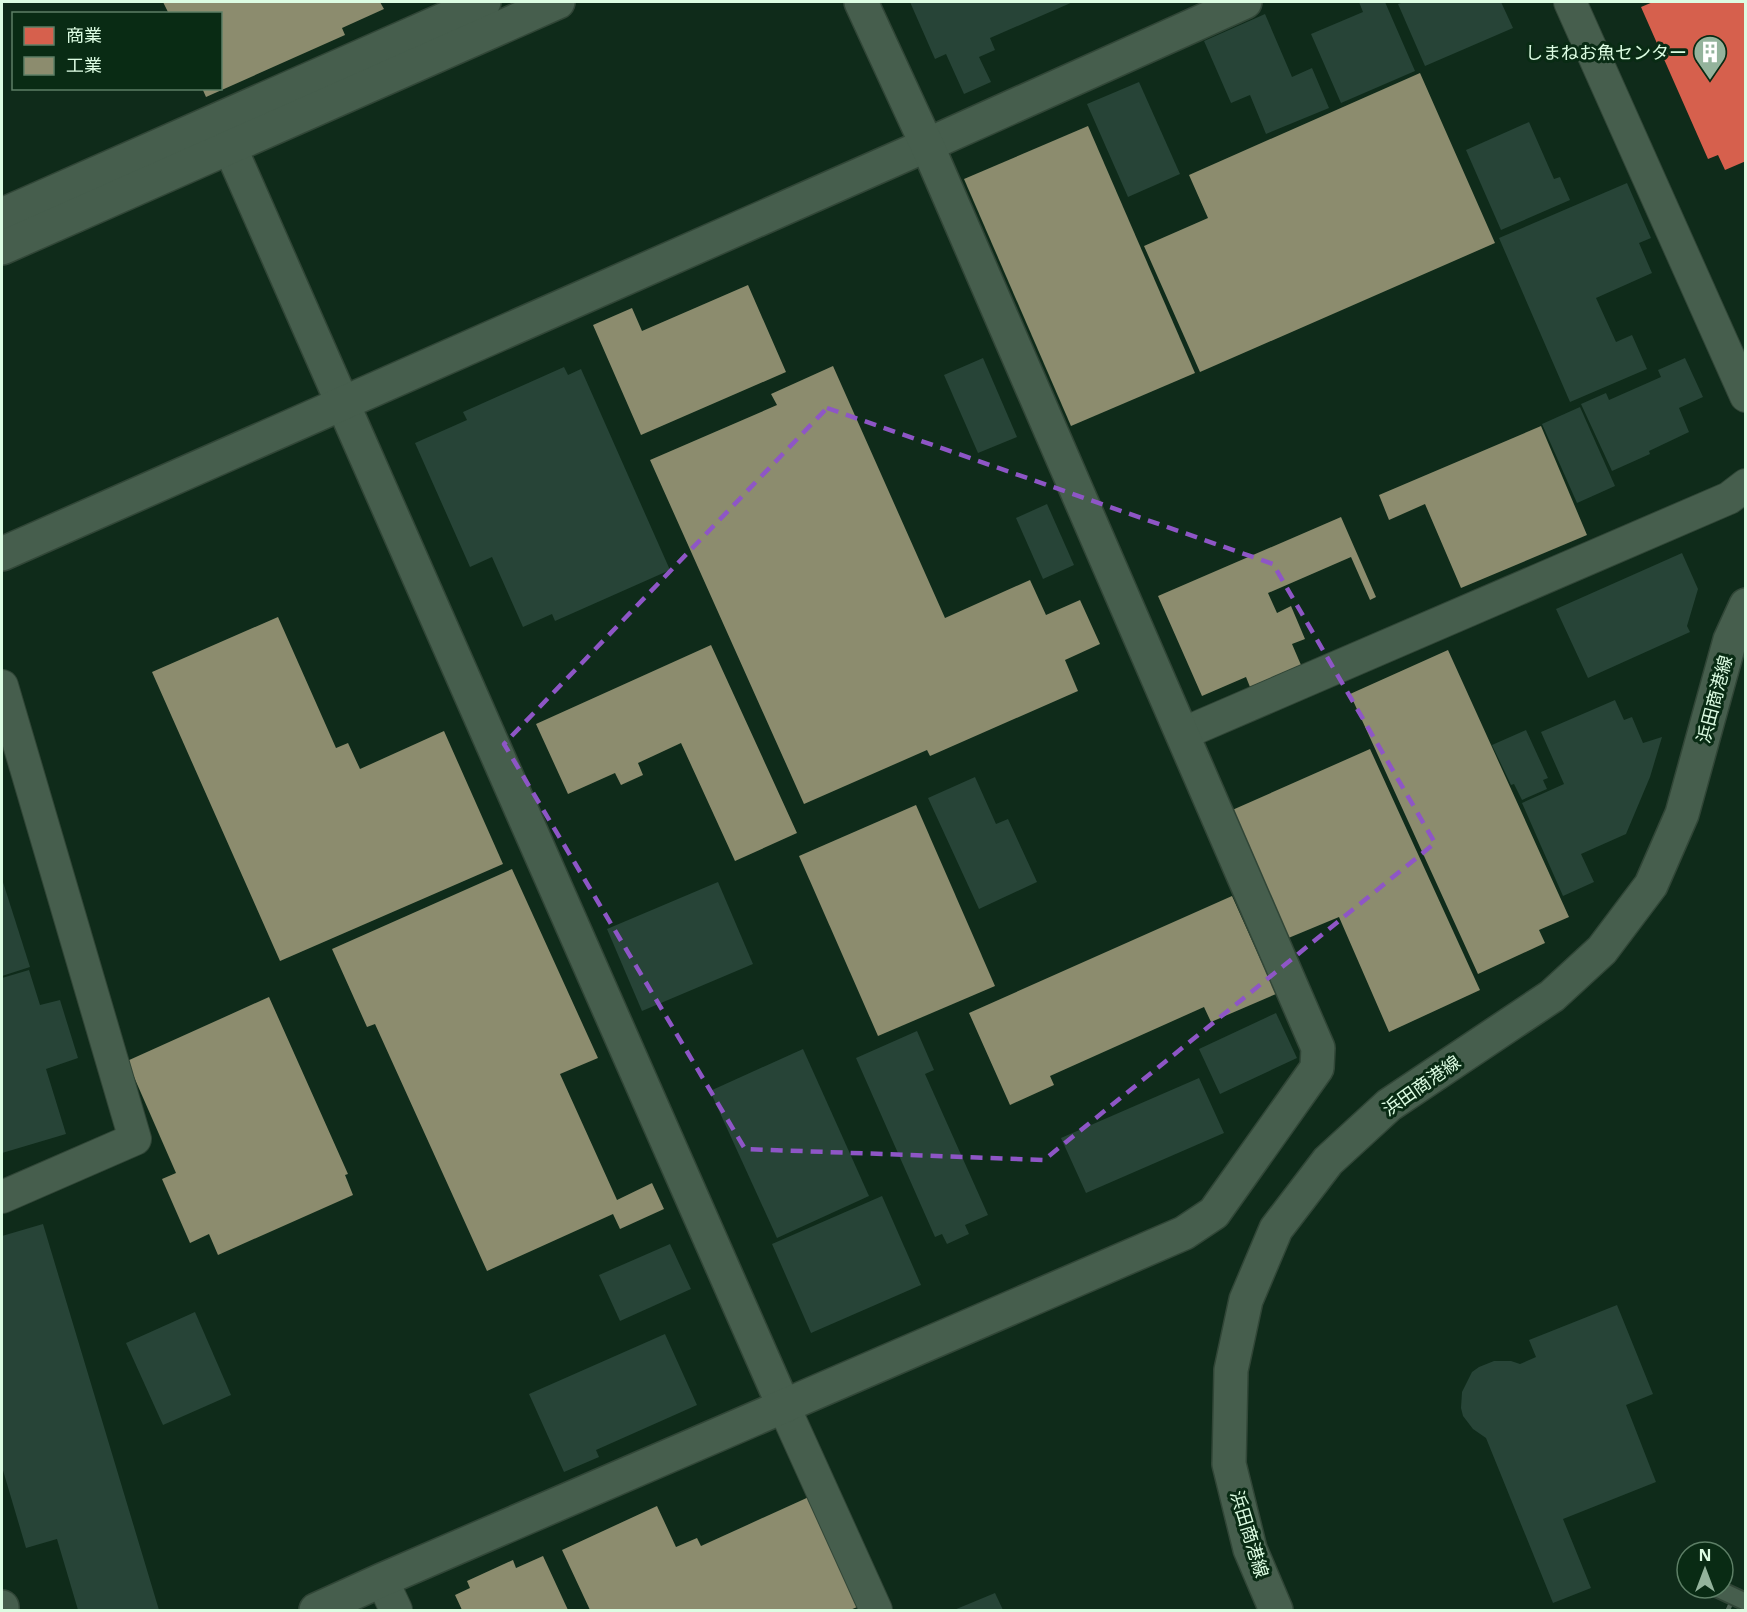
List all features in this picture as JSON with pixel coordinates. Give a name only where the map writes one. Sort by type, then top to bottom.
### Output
[{"type":"street","points":[[2,248],[484,2]]},
{"type":"street","points":[[2,215],[224,133],[558,2]]},
{"type":"street","points":[[316,1611],[382,1580],[1184,1233],[1214,1213],[1314,1075],[1318,1062],[1318,1048],[927,145],[861,2]]},
{"type":"street","points":[[2,554],[1245,2]]},
{"type":"street","points":[[1570,2],[1746,396]]},
{"type":"street","points":[[224,133],[784,1407],[876,1611]]},
{"type":"street","points":[[1182,734],[1729,498],[1746,485]]},
{"type":"street","name":"浜田商港線","points":[[1276,1611],[1250,1549],[1229,1464],[1231,1370],[1246,1300],[1276,1229],[1328,1161],[1389,1105],[1552,996],[1602,950],[1651,885],[1682,814],[1730,640],[1746,605]]},
{"type":"street","points":[[2,686],[135,1139],[2,1197]]},
{"type":"street","points":[[382,1580],[396,1611]]},
{"type":"highlighted area","points":[[827,408],[1273,564],[1435,843],[1044,1160],[745,1149],[504,744]]},
{"type":"building: 商業","name":"しまねお魚センター","points":[[1653,2],[1746,2],[1746,161],[1725,170],[1718,155],[1708,159],[1641,7]]},
{"type":"building: 工業","points":[[163,2],[380,2],[384,9],[342,28],[345,35],[222,90],[222,12],[168,12]]},
{"type":"building: 工業","points":[[1420,73],[1495,243],[1200,372],[1144,246],[1208,218],[1189,175]]},
{"type":"building: 工業","points":[[203,90],[222,90],[206,97]]},
{"type":"building: 工業","points":[[1088,126],[1195,373],[1071,426],[964,179]]},
{"type":"building: 工業","points":[[748,285],[786,372],[641,435],[593,325],[632,308],[642,331]]},
{"type":"building: 工業","points":[[833,366],[945,618],[1030,580],[1046,615],[1080,600],[1100,644],[1065,660],[1078,691],[930,756],[927,750],[804,804],[650,460],[777,405],[771,394]]},
{"type":"building: 工業","points":[[1541,426],[1587,535],[1461,588],[1425,504],[1389,520],[1379,495]]},
{"type":"building: 工業","points":[[1341,517],[1376,597],[1370,600],[1351,557],[1268,593],[1277,613],[1291,606],[1305,639],[1292,644],[1301,665],[1250,687],[1246,677],[1202,696],[1158,596]]},
{"type":"building: 工業","points":[[278,617],[336,748],[348,743],[360,769],[444,731],[503,864],[280,961],[152,672]]},
{"type":"building: 工業","points":[[711,645],[797,833],[735,861],[681,743],[638,763],[643,775],[621,785],[615,773],[568,794],[536,724]]},
{"type":"building: 工業","points":[[1448,650],[1569,917],[1539,930],[1545,943],[1478,974],[1350,694]]},
{"type":"building: 工業","points":[[1370,749],[1480,990],[1389,1032],[1339,917],[1286,939],[1230,811]]},
{"type":"building: 工業","points":[[916,805],[995,986],[878,1036],[799,856]]},
{"type":"building: 工業","points":[[512,869],[598,1058],[560,1074],[617,1200],[652,1183],[664,1209],[620,1229],[613,1214],[487,1271],[375,1024],[367,1027],[332,949]]},
{"type":"building: 工業","points":[[1232,896],[1276,994],[1211,1022],[1204,1007],[1050,1076],[1054,1085],[1010,1105],[969,1013]]},
{"type":"building: 工業","points":[[269,997],[348,1174],[345,1175],[353,1195],[218,1255],[209,1234],[190,1243],[162,1179],[176,1173],[127,1061]]},
{"type":"building: 工業","points":[[811,1496],[862,1605],[850,1610],[590,1610],[562,1550],[657,1506],[676,1547],[697,1538],[701,1546]]},
{"type":"building: 工業","points":[[543,1556],[568,1610],[462,1610],[455,1595],[470,1588],[467,1581],[513,1560],[516,1568]]},
{"type":"building: その他","points":[[910,2],[1073,2],[990,38],[995,50],[979,57],[991,82],[964,94],[946,54],[935,59]]},
{"type":"building: その他","points":[[1359,2],[1385,2],[1415,71],[1341,103],[1311,34],[1363,12]]},
{"type":"building: その他","points":[[1404,2],[1501,2],[1513,28],[1425,66],[1398,4]]},
{"type":"building: その他","points":[[1265,14],[1292,77],[1312,68],[1329,108],[1266,134],[1250,95],[1231,103],[1204,41]]},
{"type":"building: その他","points":[[1139,82],[1180,174],[1128,197],[1087,104]]},
{"type":"building: その他","points":[[1529,122],[1554,179],[1560,177],[1570,200],[1501,230],[1466,150]]},
{"type":"building: その他","points":[[1627,183],[1651,238],[1639,243],[1652,273],[1596,298],[1616,342],[1632,335],[1647,369],[1570,402],[1499,238]]},
{"type":"building: その他","points":[[983,358],[1017,437],[978,453],[944,375]]},
{"type":"building: その他","points":[[1685,358],[1703,397],[1679,408],[1689,432],[1649,451],[1650,454],[1612,471],[1581,404],[1606,393],[1609,400],[1661,377],[1658,370]]},
{"type":"building: その他","points":[[564,367],[568,375],[581,369],[670,570],[555,621],[552,614],[523,627],[492,557],[470,567],[415,443],[467,420],[463,412]]},
{"type":"building: その他","points":[[1580,407],[1615,486],[1577,503],[1542,424]]},
{"type":"building: その他","points":[[1047,504],[1074,565],[1043,579],[1016,518]]},
{"type":"building: その他","points":[[1682,553],[1698,589],[1687,626],[1690,632],[1588,678],[1556,609]]},
{"type":"building: その他","points":[[1615,700],[1624,720],[1632,717],[1643,743],[1662,737],[1650,777],[1626,834],[1581,854],[1594,882],[1563,896],[1522,803],[1564,784],[1541,732]]},
{"type":"building: その他","points":[[1526,730],[1548,778],[1543,780],[1547,789],[1522,800],[1514,784],[1511,785],[1492,745]]},
{"type":"building: その他","points":[[975,777],[996,824],[1008,819],[1037,882],[979,909],[928,798]]},
{"type":"building: その他","points":[[2,879],[30,967],[2,976]]},
{"type":"building: その他","points":[[718,882],[753,964],[642,1011],[607,929]]},
{"type":"building: その他","points":[[29,970],[40,1005],[60,1000],[78,1058],[46,1069],[66,1134],[2,1153],[2,978]]},
{"type":"building: その他","points":[[1276,1013],[1297,1058],[1220,1094],[1199,1049]]},
{"type":"building: その他","points":[[917,1031],[934,1070],[925,1074],[988,1215],[965,1225],[969,1234],[947,1244],[942,1234],[935,1237],[856,1058]]},
{"type":"building: その他","points":[[803,1049],[869,1196],[777,1238],[710,1091]]},
{"type":"building: その他","points":[[1199,1078],[1224,1133],[1086,1193],[1061,1138]]},
{"type":"building: その他","points":[[882,1196],[921,1285],[811,1333],[772,1244]]},
{"type":"building: その他","points":[[43,1224],[159,1610],[78,1610],[57,1539],[26,1548],[2,1467],[2,1236]]},
{"type":"building: その他","points":[[670,1244],[691,1289],[620,1321],[599,1275]]},
{"type":"building: その他","points":[[1617,1305],[1653,1394],[1626,1405],[1656,1482],[1563,1519],[1591,1588],[1553,1603],[1486,1438],[1473,1429],[1463,1416],[1462,1392],[1472,1372],[1479,1367],[1494,1361],[1511,1361],[1520,1364],[1536,1357],[1529,1340]]},
{"type":"building: その他","points":[[195,1312],[231,1395],[163,1425],[126,1343]]},
{"type":"building: その他","points":[[665,1334],[697,1405],[596,1450],[599,1457],[564,1472],[529,1394]]},
{"type":"building: その他","points":[[995,1593],[1003,1610],[954,1610]]},
{"type":"railway","points":[[1728,1610],[1740,1582]]},
{"type":"place","name":"しまねお魚センター","points":[[1710,81]]}]
